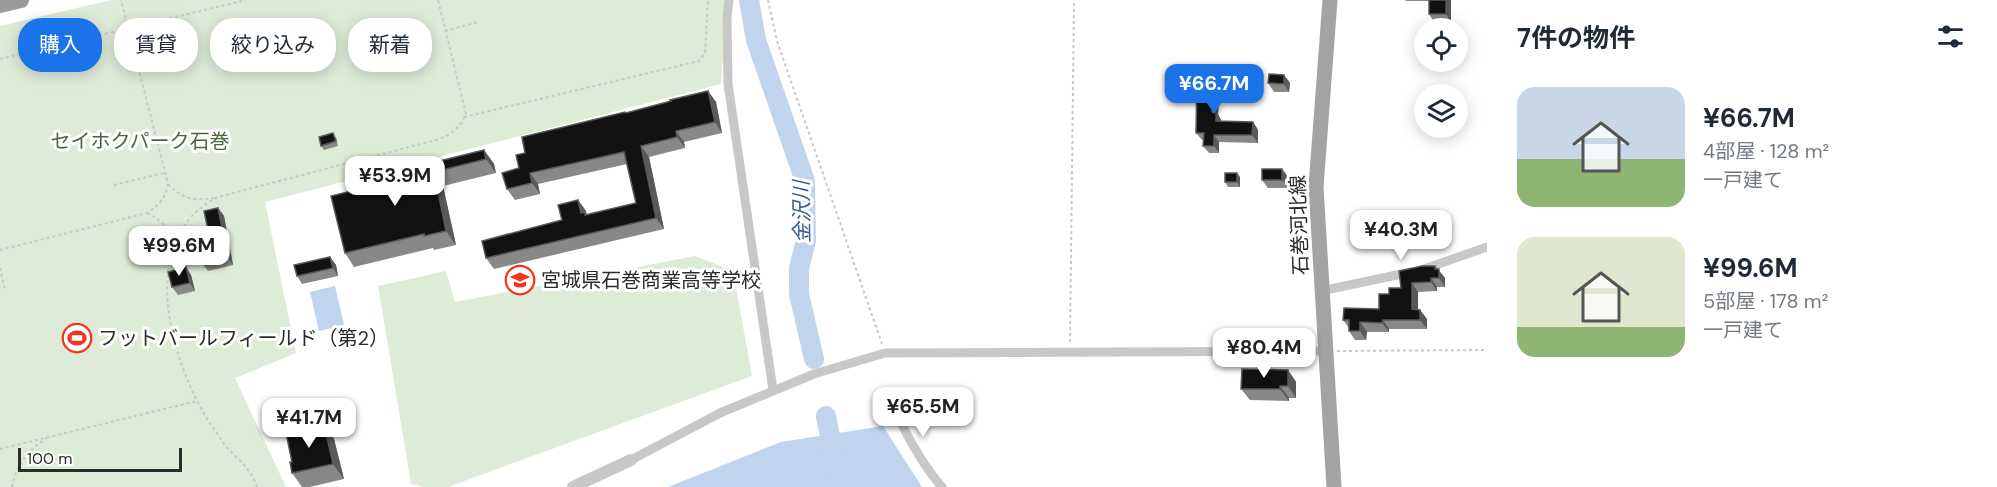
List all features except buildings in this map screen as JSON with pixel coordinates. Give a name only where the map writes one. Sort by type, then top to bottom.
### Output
[{"type":"highway","points":[[0,5],[21,0]]},
{"type":"main road","name":"石巻河北線","points":[[1330,0],[1316,187],[1334,487]]},
{"type":"street","points":[[729,0],[728,84],[773,390]]},
{"type":"street","points":[[1322,291],[1422,270],[1487,247]]},
{"type":"street","points":[[573,487],[631,460],[720,413],[773,390],[814,374],[882,354],[1326,351]]},
{"type":"street","points":[[890,400],[912,445],[942,487]]},
{"type":"path","points":[[121,0],[126,18]]},
{"type":"path","points":[[170,18],[246,0]]},
{"type":"path","points":[[168,184],[186,199],[218,197],[448,136],[456,130],[466,114],[438,0]]},
{"type":"path","points":[[464,117],[699,61],[705,53],[708,0]]},
{"type":"path","points":[[768,0],[777,41],[881,340],[882,354]]},
{"type":"path","points":[[1070,352],[1074,0]]},
{"type":"path","points":[[446,31],[478,22]]},
{"type":"path","points":[[0,59],[114,31]]},
{"type":"path","points":[[0,250],[147,213],[156,207],[167,192],[168,184],[139,72]]},
{"type":"path","points":[[114,185],[165,172]]},
{"type":"path","points":[[218,197],[201,208],[187,224],[171,255],[167,276],[169,320],[175,346],[197,401],[224,443],[251,474],[257,487]]},
{"type":"path","points":[[147,213],[171,232],[176,243]]},
{"type":"path","points":[[0,268],[5,290]]},
{"type":"path","points":[[1326,351],[1487,350]]},
{"type":"path","points":[[0,449],[197,401]]},
{"type":"path","points":[[12,487],[23,458],[33,447],[49,437]]},
{"type":"green space","name":"セイホクパーク石巻","points":[[111,0],[727,0],[721,84],[265,202],[296,353],[235,378],[286,487],[0,487],[0,26],[18,22],[18,72],[102,72],[102,18],[34,18]]},
{"type":"green space","points":[[695,256],[733,271],[752,376],[448,487],[425,487],[411,484],[378,286],[446,271],[455,302]]},
{"type":"water","points":[[335,286],[344,325],[319,331],[310,292]]},
{"type":"water","points":[[883,426],[922,487],[668,487],[781,442]]},
{"type":"waterway","name":"金沢川","points":[[749,0],[756,40],[805,181],[806,241],[799,268],[799,294],[814,359]]},
{"type":"waterway","name":"金沢川","points":[[826,416],[840,487]]},
{"type":"place","name":"宮城県石巻商業高等学校","points":[[520,280]]},
{"type":"place","name":"フットバールフィールド（第2）","points":[[77,338]]}]
